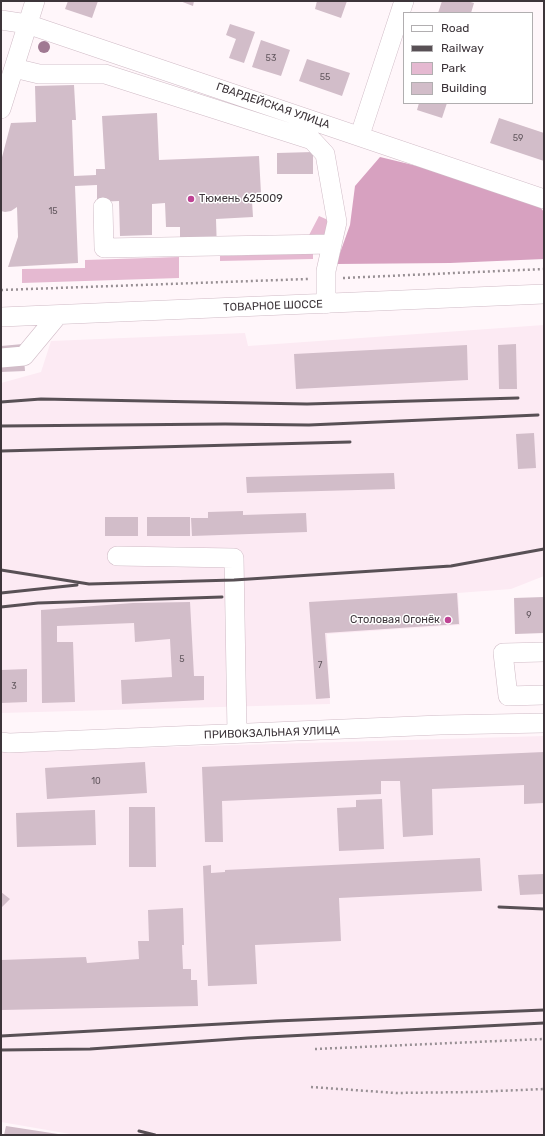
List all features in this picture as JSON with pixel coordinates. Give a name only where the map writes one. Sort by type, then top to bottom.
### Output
[{"type":"street","points":[[1,109],[35,1]]},
{"type":"street","points":[[360,136],[404,1]]},
{"type":"street","name":"ГВАРДЕЙСКАЯ УЛИЦА","points":[[1,20],[27,24],[544,199]]},
{"type":"street","points":[[14,68],[38,74],[105,74],[312,140],[324,154],[337,222],[326,271],[326,304]]},
{"type":"street","points":[[103,207],[104,248],[332,244]]},
{"type":"street","name":"ТОВАРНОЕ ШОССЕ","points":[[1,317],[544,294]]},
{"type":"street","points":[[1,358],[24,356],[58,315]]},
{"type":"street","points":[[117,556],[234,558],[238,734]]},
{"type":"street","points":[[544,652],[503,653],[508,696],[544,695]]},
{"type":"street","name":"ПРИВОКЗАЛЬНАЯ УЛИЦА","points":[[1,742],[9,743],[440,725],[544,723]]},
{"type":"path","points":[[1,290],[544,269]]},
{"type":"path","points":[[315,1048],[544,1039]]},
{"type":"path","points":[[311,1086],[396,1093],[544,1089]]},
{"type":"shaded area","points":[[380,157],[446,173],[532,197],[544,212],[544,259],[450,263],[336,264],[350,225],[355,186]]},
{"type":"shaded area","points":[[544,325],[544,576],[511,589],[458,593],[460,625],[327,634],[330,704],[1,713],[1,383],[41,372],[51,341],[245,333],[248,346]]},
{"type":"shaded area","points":[[544,736],[544,1135],[76,1135],[1,1122],[1,752]]},
{"type":"green space","points":[[319,216],[328,220],[327,235],[307,239]]},
{"type":"green space","points":[[313,253],[313,259],[220,261],[220,256]]},
{"type":"green space","points":[[179,257],[179,278],[22,283],[22,269],[85,268],[85,260]]},
{"type":"building","points":[[68,1],[98,1],[92,18],[65,9]]},
{"type":"building","points":[[180,1],[194,1],[193,6]]},
{"type":"building","points":[[317,1],[347,1],[341,18],[315,9]]},
{"type":"building","points":[[442,1],[467,1],[474,3],[471,12],[438,12]]},
{"type":"building","points":[[230,24],[255,32],[244,63],[229,58],[236,39],[226,35]]},
{"type":"building","points":[[261,40],[290,50],[281,76],[252,67]]},
{"type":"building","points":[[307,59],[350,73],[342,96],[299,81]]},
{"type":"building","points":[[74,85],[76,120],[72,120],[74,176],[96,175],[96,169],[105,169],[102,116],[157,113],[159,160],[259,156],[261,194],[252,201],[253,217],[216,219],[217,251],[180,252],[180,227],[166,227],[165,203],[152,204],[152,235],[120,236],[119,201],[97,202],[97,185],[75,186],[78,263],[8,267],[18,237],[17,207],[11,211],[1,211],[1,161],[11,123],[36,122],[35,86]]},
{"type":"building","points":[[419,104],[447,104],[442,118],[417,110]]},
{"type":"building","points":[[499,118],[544,133],[544,161],[490,143]]},
{"type":"building","points":[[313,152],[313,174],[277,174],[277,153]]},
{"type":"building","points":[[23,344],[25,371],[1,372],[1,346]]},
{"type":"building","points":[[516,344],[517,389],[499,389],[498,345]]},
{"type":"building","points":[[467,345],[468,380],[296,389],[294,354]]},
{"type":"building","points":[[534,433],[536,468],[518,469],[516,434]]},
{"type":"building","points":[[394,473],[395,489],[247,493],[246,477]]},
{"type":"building","points":[[243,511],[243,515],[306,513],[307,532],[192,536],[191,518],[208,518],[208,512]]},
{"type":"building","points":[[105,517],[138,517],[138,536],[105,536]]},
{"type":"building","points":[[147,517],[190,517],[190,536],[147,536]]},
{"type":"building","points":[[457,593],[459,624],[325,633],[330,698],[316,699],[309,602]]},
{"type":"building","points":[[544,597],[544,633],[515,634],[514,598]]},
{"type":"building","points":[[190,602],[194,676],[204,676],[204,700],[122,704],[121,680],[172,677],[170,639],[135,642],[134,623],[57,626],[57,642],[73,642],[75,702],[42,703],[41,610],[133,603]]},
{"type":"building","points":[[27,669],[27,702],[1,703],[1,670]]},
{"type":"building","points":[[544,752],[544,803],[524,804],[524,785],[432,789],[433,835],[403,837],[400,781],[381,781],[381,794],[222,801],[223,842],[205,842],[202,767]]},
{"type":"building","points":[[145,762],[147,793],[47,799],[45,768]]},
{"type":"building","points":[[382,799],[384,849],[339,851],[337,808],[356,807],[356,800]]},
{"type":"building","points":[[129,807],[155,807],[156,867],[129,867]]},
{"type":"building","points":[[95,810],[96,845],[17,847],[16,813]]},
{"type":"building","points":[[480,858],[482,891],[339,898],[341,941],[255,945],[257,984],[208,986],[203,866],[211,865],[211,873],[225,872],[225,870]]},
{"type":"building","points":[[544,874],[544,894],[520,895],[518,875]]},
{"type":"building","points":[[1,892],[10,899],[1,908]]},
{"type":"building","points":[[183,908],[183,969],[191,969],[191,980],[197,980],[198,1006],[1,1010],[1,960],[86,957],[87,963],[139,959],[138,941],[149,941],[148,910]]},
{"type":"building","points":[[6,1126],[58,1134],[58,1135],[4,1135]]},
{"type":"railway","points":[[1,402],[41,399],[307,404],[518,398]]},
{"type":"railway","points":[[1,426],[225,424],[309,425],[538,415]]},
{"type":"railway","points":[[1,451],[350,442]]},
{"type":"railway","points":[[1,570],[89,584],[234,580],[451,566],[544,549]]},
{"type":"railway","points":[[1,593],[77,585]]},
{"type":"railway","points":[[1,607],[38,603],[222,597]]},
{"type":"railway","points":[[499,907],[544,909]]},
{"type":"railway","points":[[1,1036],[276,1021],[544,1010]]},
{"type":"railway","points":[[1,1050],[90,1049],[248,1038],[544,1023]]},
{"type":"railway","points":[[139,1131],[155,1135]]},
{"type":"place","name":"Тюмень 625009","points":[[191,199]]},
{"type":"place","name":"Столовая Огонёк","points":[[448,620]]}]
